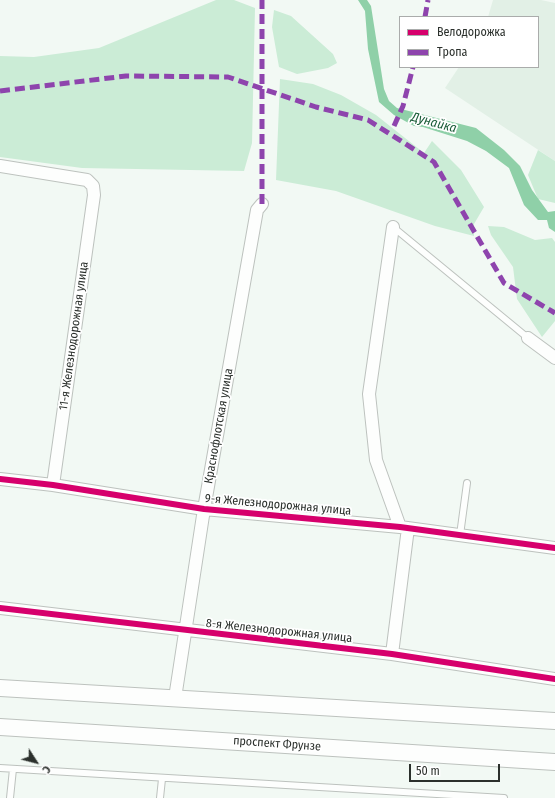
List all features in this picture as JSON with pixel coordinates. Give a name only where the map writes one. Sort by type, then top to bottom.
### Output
[{"type":"main road","points":[[0,688],[555,721]]},
{"type":"main road","name":"проспект Фрунзе","points":[[0,726],[555,762]]},
{"type":"street","name":"11-я Железнодорожная улица","points":[[0,166],[87,180],[93,186],[94,195],[53,485]]},
{"type":"street","name":"Краснофлотская улица","points":[[175,698],[204,509],[257,210],[262,204]]},
{"type":"street","points":[[392,654],[404,527],[376,460],[369,394],[393,227]]},
{"type":"street","points":[[528,338],[555,358]]},
{"type":"street","name":"9-я Железнодорожная улица","points":[[0,479],[53,485],[204,509],[404,527],[555,548]]},
{"type":"street","name":"8-я Железнодорожная улица","points":[[0,608],[185,631],[392,654],[555,679]]},
{"type":"lane","points":[[393,227],[528,338]]},
{"type":"lane","points":[[460,535],[467,483]]},
{"type":"lane","points":[[0,768],[422,795],[504,798]]},
{"type":"lane","points":[[10,798],[13,769]]},
{"type":"lane","points":[[160,798],[162,779]]},
{"type":"shaded area","points":[[216,0],[234,0],[255,8],[252,143],[244,171],[82,168],[0,157],[0,56],[34,57],[99,48]]},
{"type":"shaded area","points":[[493,0],[541,0],[555,3],[555,161],[445,88],[458,68],[539,68],[539,16],[488,16]]},
{"type":"shaded area","points":[[274,10],[291,16],[333,54],[337,63],[328,68],[297,74],[279,67],[272,27]]},
{"type":"shaded area","points":[[280,79],[313,84],[341,95],[376,115],[424,153],[432,141],[461,170],[484,207],[474,224],[474,236],[435,226],[336,191],[276,180]]},
{"type":"shaded area","points":[[538,150],[555,161],[555,203],[538,199],[528,175]]},
{"type":"shaded area","points":[[488,226],[504,227],[535,240],[552,238],[555,242],[555,321],[542,337],[517,299],[513,267],[491,235]]},
{"type":"water","name":"Дунайка","points":[[358,0],[367,0],[371,6],[384,89],[389,101],[397,108],[476,128],[504,150],[520,166],[532,190],[548,212],[555,211],[555,232],[549,228],[547,220],[538,220],[524,205],[509,168],[486,151],[467,141],[423,127],[414,126],[394,115],[379,102],[368,49],[365,11]]},
{"type":"marked path","points":[[262,0],[262,204]]},
{"type":"marked path","points":[[425,16],[428,0]]},
{"type":"marked path","points":[[394,126],[403,106],[413,68]]},
{"type":"marked path","points":[[0,91],[126,76],[228,77],[316,107],[368,120],[434,162],[504,283],[555,313]]},
{"type":"cycle path","points":[[0,479],[53,485],[204,509],[400,527],[555,548]]},
{"type":"cycle path","points":[[0,608],[392,654],[555,679]]}]
